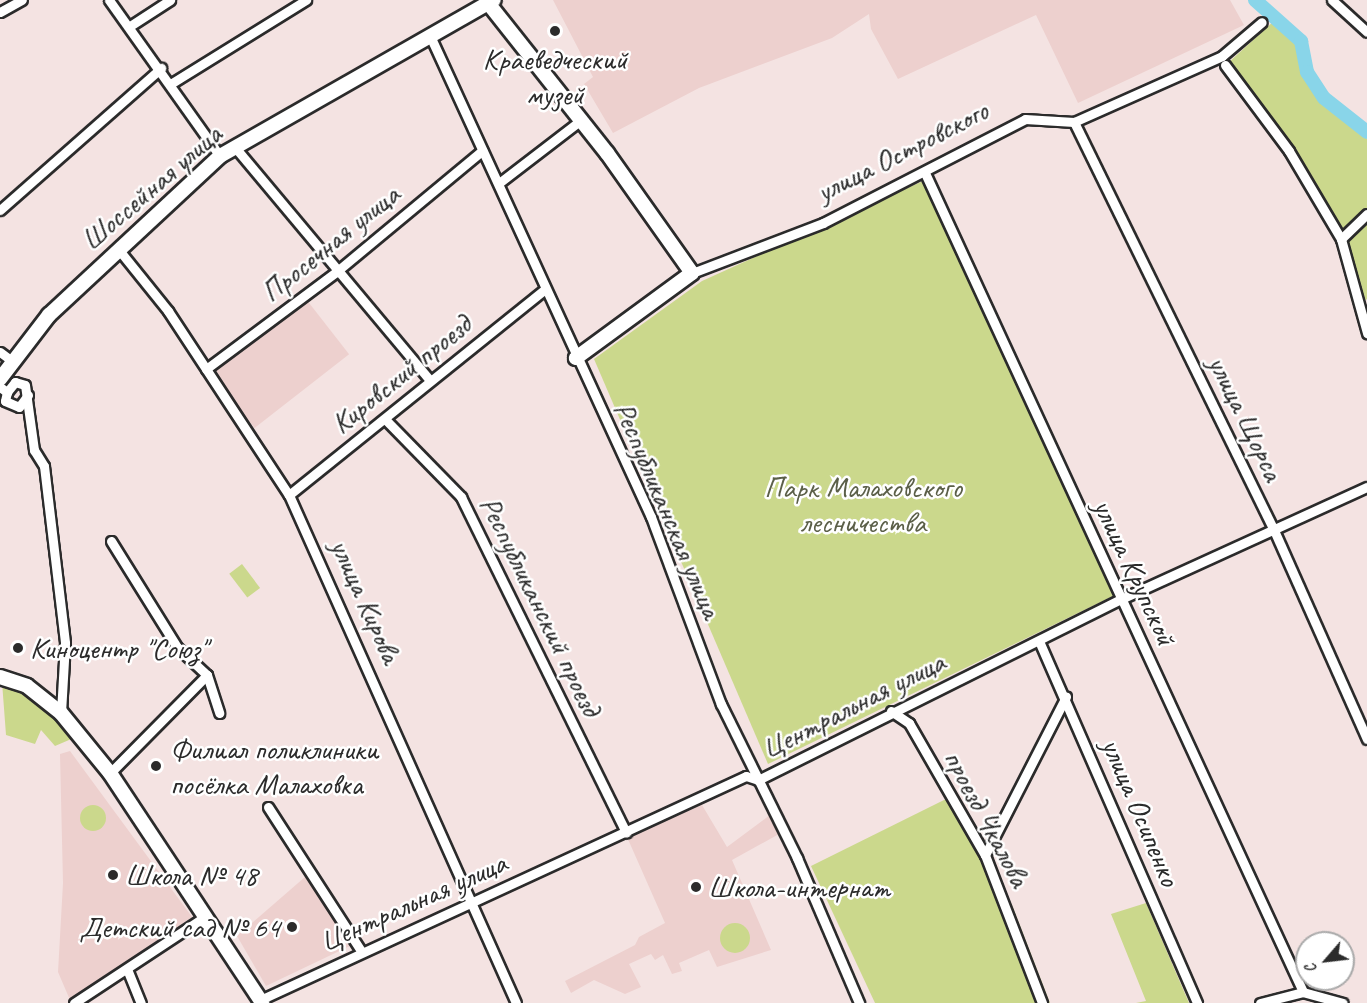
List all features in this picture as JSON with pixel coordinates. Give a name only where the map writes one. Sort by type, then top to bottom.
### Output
[{"type":"main road","name":"Шоссейная улица","points":[[0,379],[49,315],[220,156],[234,146],[431,38],[489,1]]},
{"type":"main road","points":[[489,1],[581,120],[692,273]]},
{"type":"main road","name":"улица Островского","points":[[576,358],[692,273]]},
{"type":"main road","points":[[0,677],[27,687],[61,713],[110,773],[261,1001]]},
{"type":"street","points":[[0,12],[21,0]]},
{"type":"street","points":[[109,0],[172,84],[220,156]]},
{"type":"street","points":[[130,26],[170,0]]},
{"type":"street","points":[[172,84],[306,0]]},
{"type":"street","points":[[1332,0],[1367,32]]},
{"type":"street","name":"улица Островского","points":[[692,273],[823,223],[925,173],[1025,119],[1074,122],[1222,56],[1262,22]]},
{"type":"street","name":"Республиканская улица","points":[[431,38],[482,151],[499,183],[544,291],[651,517],[721,704],[859,1003]]},
{"type":"street","points":[[1225,65],[1289,151],[1341,239],[1365,303],[1367,333]]},
{"type":"street","points":[[0,210],[160,68]]},
{"type":"street","points":[[499,183],[581,120]]},
{"type":"street","name":"улица Щорса","points":[[1074,122],[1273,528],[1367,739]]},
{"type":"street","points":[[234,146],[336,272],[430,380]]},
{"type":"street","name":"Просечная улица","points":[[206,369],[336,272],[482,151]]},
{"type":"street","name":"улица Крупской","points":[[925,173],[1303,992]]},
{"type":"street","points":[[1341,239],[1367,214]]},
{"type":"street","name":"улица Кирова","points":[[119,250],[206,369],[214,390],[289,495],[475,901],[516,1003]]},
{"type":"street","name":"Кировский проезд","points":[[289,495],[544,291]]},
{"type":"street","points":[[0,352],[12,361]]},
{"type":"street","points":[[28,395],[19,407],[5,401],[3,389],[19,382],[28,395],[34,450],[44,466],[65,643],[61,713]]},
{"type":"street","name":"Республиканский проезд","points":[[385,419],[461,497],[626,833]]},
{"type":"street","name":"Центральная улица","points":[[261,1001],[361,951],[626,833],[746,776],[758,780],[891,711],[1039,641],[1121,599],[1367,487]]},
{"type":"street","points":[[111,541],[177,647],[207,675],[219,713]]},
{"type":"street","name":"улица Осипенко","points":[[1039,641],[1066,697],[1197,1003]]},
{"type":"street","points":[[110,773],[207,675]]},
{"type":"street","points":[[985,855],[1066,697]]},
{"type":"street","name":"проезд Чкалова","points":[[891,711],[909,723],[985,855],[1042,1003]]},
{"type":"street","points":[[268,807],[361,951]]},
{"type":"street","points":[[74,1003],[206,916]]},
{"type":"street","points":[[127,969],[141,1003]]},
{"type":"street","points":[[1260,1003],[1303,992],[1343,1003]]},
{"type":"shaded area","points":[[553,0],[1230,0],[1244,25],[1078,103],[1036,15],[898,79],[871,29],[869,14],[832,38],[699,88],[613,133],[584,84],[593,77]]},
{"type":"shaded area","points":[[306,299],[349,354],[255,428],[211,373]]},
{"type":"shaded area","name":"Школа № 48","points":[[70,751],[192,917],[70,1000],[58,972],[63,883],[60,754]]},
{"type":"shaded area","name":"Школа-интернат","points":[[702,805],[727,847],[770,815],[779,834],[732,860],[771,950],[717,967],[709,950],[679,963],[682,971],[672,974],[663,955],[655,960],[651,954],[629,964],[641,987],[625,994],[594,980],[571,993],[565,981],[635,945],[639,937],[665,923],[627,837]]},
{"type":"shaded area","name":"Детский сад № 64","points":[[305,877],[352,945],[266,986],[237,936]]},
{"type":"green space","points":[[1274,21],[1299,42],[1305,74],[1322,101],[1367,139],[1367,210],[1341,235],[1228,63]]},
{"type":"green space","name":"Парк Малаховского лесничества","points":[[923,181],[1115,595],[768,764],[594,359],[702,281]]},
{"type":"green space","points":[[1367,217],[1367,299],[1364,301],[1343,240]]},
{"type":"green space","points":[[242,564],[260,588],[247,598],[229,574]]},
{"type":"green space","points":[[2,682],[23,689],[58,715],[76,737],[55,746],[41,730],[35,744],[6,735]]},
{"type":"green space","points":[[946,799],[1012,905],[1050,1003],[875,1003],[811,866]]},
{"type":"green space","points":[[93,805],[103,808],[106,818],[103,828],[93,831],[83,828],[80,818],[83,808]]},
{"type":"green space","points":[[1146,903],[1189,1003],[1136,1003],[1146,1001],[1111,914]]},
{"type":"green space","points":[[735,923],[746,927],[750,938],[746,949],[735,953],[724,949],[720,938],[724,927]]},
{"type":"waterway","points":[[1255,0],[1301,41],[1307,72],[1324,98],[1367,132]]},
{"type":"place","name":"Краеведческий музей","points":[[555,31]]},
{"type":"place","name":"Киноцентр \"Союз\"","points":[[18,648]]},
{"type":"place","name":"Филиал поликлиники посёлка Малаховка","points":[[156,766]]},
{"type":"place","name":"Школа № 48","points":[[113,875]]},
{"type":"place","name":"Школа-интернат","points":[[696,887]]},
{"type":"place","name":"Детский сад № 64","points":[[292,927]]}]
